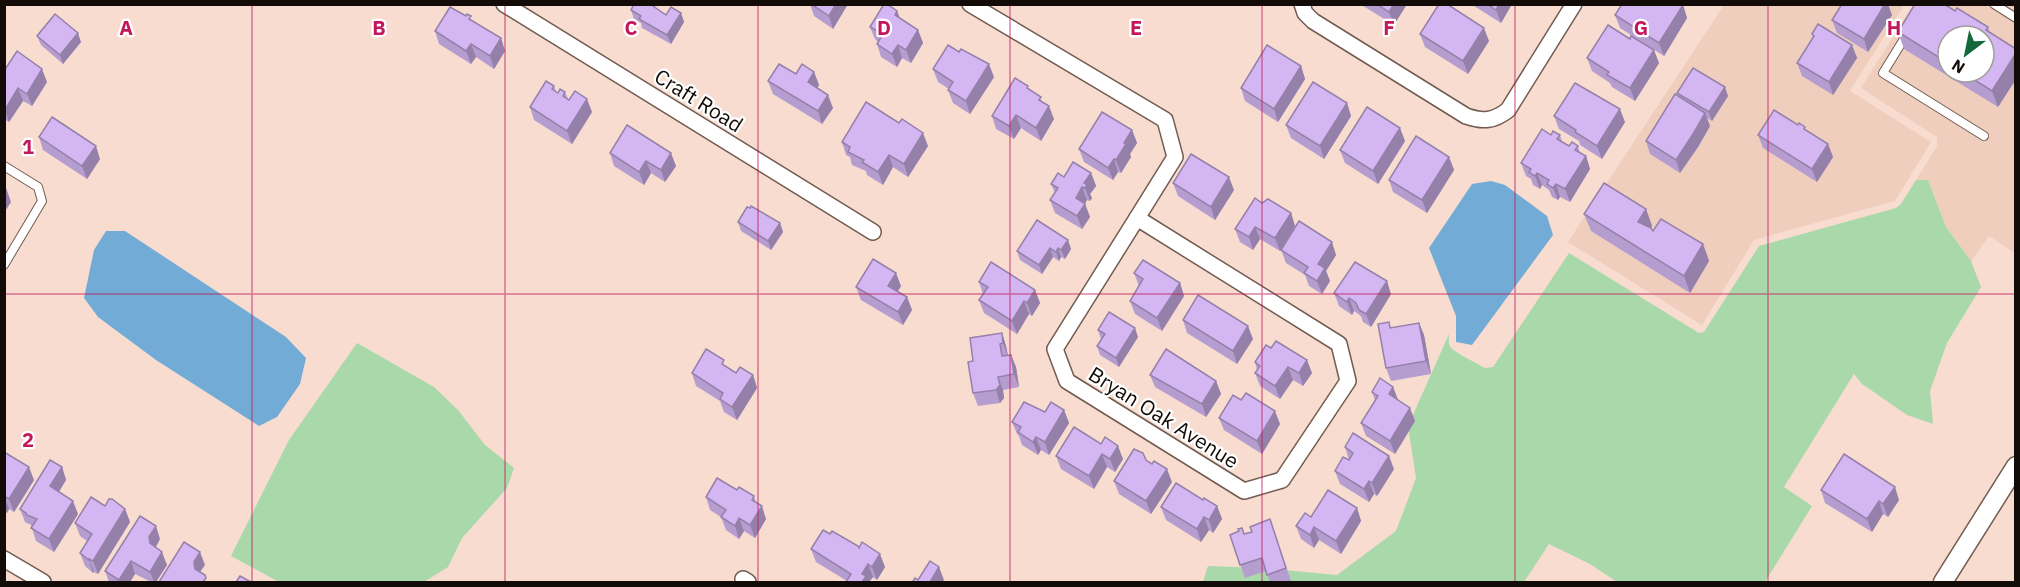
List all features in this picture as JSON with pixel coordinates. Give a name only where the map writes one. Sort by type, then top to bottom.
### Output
[{"type":"street","name":"Craft Road","points":[[504,4],[873,232]]},
{"type":"street","name":"Bryan Oak Avenue","points":[[970,4],[1165,120],[1175,157],[1137,218],[1055,350],[1067,381],[1244,491],[1282,480],[1348,381],[1339,344],[1137,218]]},
{"type":"street","points":[[1302,4],[1305,13],[1313,21],[1332,33],[1466,116],[1488,121],[1508,110],[1574,4]]},
{"type":"street","points":[[1943,582],[2016,466]]},
{"type":"street","points":[[4,559],[43,582]]},
{"type":"lane","points":[[1994,4],[2016,18]]},
{"type":"lane","points":[[1914,22],[1883,74],[1984,136]]},
{"type":"lane","points":[[4,166],[38,187],[42,201],[4,265]]},
{"type":"shaded area","points":[[1724,5],[1904,5],[1850,91],[1931,142],[1895,201],[1754,240],[1702,325],[1568,242]]},
{"type":"shaded area","points":[[1913,5],[2015,5],[2015,253],[1989,236],[1971,261],[1946,227],[1928,180],[1916,180],[1937,146],[1937,137],[1861,88]]},
{"type":"green space","points":[[1916,180],[1928,180],[1946,227],[1971,261],[1981,287],[1947,343],[1930,391],[1933,424],[1907,415],[1862,384],[1854,374],[1784,487],[1812,506],[1765,582],[1617,582],[1590,564],[1549,544],[1524,582],[1203,582],[1208,566],[1337,575],[1396,531],[1416,478],[1408,426],[1449,334],[1451,348],[1485,368],[1493,367],[1569,253],[1699,333],[1704,332],[1759,246],[1896,208]]},
{"type":"green space","points":[[357,343],[434,387],[458,410],[485,445],[514,468],[507,488],[462,538],[448,567],[424,582],[279,582],[231,556],[289,440]]},
{"type":"water","points":[[1491,181],[1505,185],[1547,216],[1553,235],[1472,345],[1456,342],[1456,316],[1429,248],[1472,184]]},
{"type":"water","points":[[106,231],[125,231],[286,337],[306,358],[300,384],[277,417],[259,426],[156,360],[98,317],[84,298],[94,250]]},
{"type":"building","points":[[634,4],[650,4],[666,15],[671,7],[681,13],[667,35],[639,19],[641,16],[631,10]]},
{"type":"building","points":[[811,4],[836,4],[829,16]]},
{"type":"building","points":[[884,4],[897,11],[895,15],[918,30],[906,50],[898,45],[892,54],[877,44],[883,34],[870,27]]},
{"type":"building","points":[[1377,4],[1394,4],[1389,12]]},
{"type":"building","points":[[1439,4],[1447,4],[1484,28],[1463,61],[1420,34]]},
{"type":"building","points":[[1487,4],[1499,4],[1496,10]]},
{"type":"building","points":[[1622,4],[1683,5],[1659,43],[1615,15]]},
{"type":"building","points":[[1842,4],[1885,4],[1864,39],[1832,20]]},
{"type":"building","points":[[1915,4],[1944,4],[1955,11],[1957,8],[1983,24],[1936,24],[1936,56],[1898,32]]},
{"type":"building","points":[[450,7],[466,16],[467,14],[471,16],[469,19],[501,38],[490,56],[471,44],[466,51],[435,31]]},
{"type":"building","points":[[55,14],[78,33],[60,55],[37,36]]},
{"type":"building","points":[[1818,24],[1852,45],[1829,82],[1797,63],[1814,36],[1812,34]]},
{"type":"building","points":[[1608,25],[1654,50],[1630,88],[1607,75],[1609,72],[1587,58]]},
{"type":"building","points":[[1996,36],[2016,49],[2016,53],[1992,91],[1981,84],[1996,84]]},
{"type":"building","points":[[948,45],[959,52],[961,49],[989,64],[966,101],[948,90],[953,82],[933,69]]},
{"type":"building","points":[[1267,45],[1301,66],[1274,109],[1241,88]]},
{"type":"building","points":[[17,51],[42,69],[27,94],[18,88],[5,110],[4,71]]},
{"type":"building","points":[[779,64],[796,74],[802,64],[814,72],[808,82],[828,95],[818,111],[768,81]]},
{"type":"building","points":[[1693,68],[1725,87],[1709,112],[1677,93]]},
{"type":"building","points":[[1015,78],[1028,86],[1027,88],[1041,97],[1039,100],[1049,106],[1036,128],[1016,115],[1009,126],[992,116]]},
{"type":"building","points":[[546,81],[554,86],[552,89],[558,93],[560,89],[565,92],[563,96],[569,100],[575,91],[587,99],[567,131],[530,107]]},
{"type":"building","points":[[1313,82],[1347,103],[1320,146],[1286,125]]},
{"type":"building","points":[[1575,83],[1620,109],[1597,146],[1554,116]]},
{"type":"building","points":[[1675,94],[1705,113],[1676,160],[1646,141]]},
{"type":"building","points":[[866,102],[899,123],[902,119],[923,133],[904,164],[889,155],[878,172],[862,162],[864,160],[848,152],[850,147],[842,142]]},
{"type":"building","points":[[1367,107],[1400,128],[1373,171],[1340,150]]},
{"type":"building","points":[[1774,110],[1798,125],[1799,123],[1805,127],[1804,129],[1828,144],[1812,169],[1758,135]]},
{"type":"building","points":[[1102,112],[1132,130],[1116,160],[1114,159],[1108,168],[1079,149]]},
{"type":"building","points":[[52,117],[96,146],[82,166],[39,137]]},
{"type":"building","points":[[627,125],[671,153],[661,170],[646,161],[639,172],[610,153]]},
{"type":"building","points":[[1542,129],[1551,135],[1553,131],[1560,135],[1557,139],[1569,146],[1572,142],[1578,146],[1575,150],[1586,156],[1565,189],[1556,184],[1553,188],[1547,184],[1549,180],[1537,173],[1535,176],[1529,172],[1531,169],[1521,163]]},
{"type":"building","points":[[1416,136],[1449,157],[1422,200],[1389,180]]},
{"type":"building","points":[[1191,154],[1229,177],[1211,207],[1173,183]]},
{"type":"building","points":[[1073,162],[1091,173],[1084,183],[1087,185],[1085,188],[1082,187],[1076,198],[1085,204],[1077,216],[1050,200],[1058,188],[1051,184],[1058,173],[1064,177]]},
{"type":"building","points":[[1604,183],[1646,209],[1638,222],[1653,231],[1661,219],[1703,244],[1684,276],[1584,214]]},
{"type":"building","points":[[1255,198],[1262,203],[1268,199],[1291,213],[1275,238],[1255,227],[1249,237],[1235,229]]},
{"type":"building","points":[[751,206],[780,223],[768,241],[738,222],[747,207]]},
{"type":"building","points":[[1037,220],[1068,240],[1061,250],[1058,248],[1056,252],[1050,248],[1039,265],[1017,251]]},
{"type":"building","points":[[1299,221],[1332,242],[1318,264],[1325,268],[1317,281],[1304,273],[1308,267],[1281,250]]},
{"type":"building","points":[[873,259],[896,273],[888,286],[907,297],[898,312],[856,287]]},
{"type":"building","points":[[1143,260],[1180,283],[1157,318],[1130,301],[1143,279],[1134,273]]},
{"type":"building","points":[[991,262],[1035,290],[1027,303],[1024,301],[1012,321],[979,300],[988,287],[979,282]]},
{"type":"building","points":[[1355,262],[1387,281],[1366,314],[1359,310],[1356,303],[1349,298],[1347,302],[1334,293]]},
{"type":"building","points":[[1198,295],[1248,326],[1233,351],[1183,320]]},
{"type":"building","points":[[1109,312],[1135,328],[1116,358],[1097,346],[1105,334],[1098,330]]},
{"type":"building","points":[[1389,322],[1390,328],[1419,323],[1426,361],[1386,368],[1378,324]]},
{"type":"building","points":[[1002,333],[1003,343],[1000,344],[1002,356],[1011,355],[1014,374],[998,377],[1000,385],[996,390],[973,393],[968,362],[973,361],[970,338]]},
{"type":"building","points":[[1276,341],[1307,360],[1299,373],[1288,367],[1275,386],[1255,373],[1260,366],[1255,362],[1266,345],[1271,348]]},
{"type":"building","points":[[706,349],[724,360],[722,364],[736,373],[740,367],[753,375],[732,407],[720,399],[723,393],[692,373]]},
{"type":"building","points":[[1166,349],[1216,381],[1202,404],[1150,375]]},
{"type":"building","points":[[1380,378],[1393,387],[1389,394],[1410,408],[1390,441],[1361,423],[1378,396],[1372,392]]},
{"type":"building","points":[[1246,393],[1275,411],[1257,441],[1219,418],[1233,395],[1241,400]]},
{"type":"building","points":[[1024,402],[1045,412],[1051,402],[1064,410],[1045,442],[1036,437],[1033,442],[1018,432],[1021,427],[1012,422]]},
{"type":"building","points":[[1074,427],[1101,444],[1105,437],[1118,446],[1110,459],[1102,454],[1089,476],[1056,456]]},
{"type":"building","points":[[1353,433],[1389,456],[1372,483],[1369,481],[1364,489],[1335,471],[1343,457],[1349,460],[1353,453],[1345,447]]},
{"type":"building","points":[[1134,449],[1143,453],[1146,460],[1152,464],[1154,461],[1167,469],[1146,501],[1114,481]]},
{"type":"building","points":[[4,452],[29,467],[9,499],[4,496]]},
{"type":"building","points":[[1844,454],[1895,487],[1883,504],[1879,501],[1867,519],[1821,490]]},
{"type":"building","points":[[50,460],[62,467],[50,486],[73,501],[49,539],[31,528],[37,519],[20,509]]},
{"type":"building","points":[[717,478],[737,490],[739,487],[754,496],[752,500],[762,506],[750,525],[739,518],[735,526],[721,517],[726,510],[706,497]]},
{"type":"building","points":[[1176,483],[1217,506],[1209,520],[1204,517],[1197,529],[1161,507]]},
{"type":"building","points":[[1328,490],[1357,508],[1336,541],[1314,527],[1310,535],[1296,526],[1305,513],[1311,517]]},
{"type":"building","points":[[91,497],[105,506],[109,499],[112,499],[125,509],[93,561],[80,553],[92,534],[75,523]]},
{"type":"building","points":[[140,516],[156,526],[149,537],[150,543],[162,552],[150,572],[131,561],[119,580],[105,571]]},
{"type":"building","points":[[1270,519],[1286,568],[1267,575],[1262,558],[1240,565],[1230,535],[1242,528],[1244,534],[1252,532],[1250,527]]},
{"type":"building","points":[[823,530],[830,534],[832,531],[859,548],[862,542],[880,554],[872,567],[868,564],[862,574],[866,576],[862,582],[846,582],[851,574],[811,549]]},
{"type":"building","points":[[184,542],[200,552],[194,562],[195,569],[206,578],[203,582],[159,582]]},
{"type":"building","points":[[930,561],[939,567],[930,582],[913,581],[915,578],[918,580]]},
{"type":"building","points":[[240,576],[251,582],[236,582]]}]
